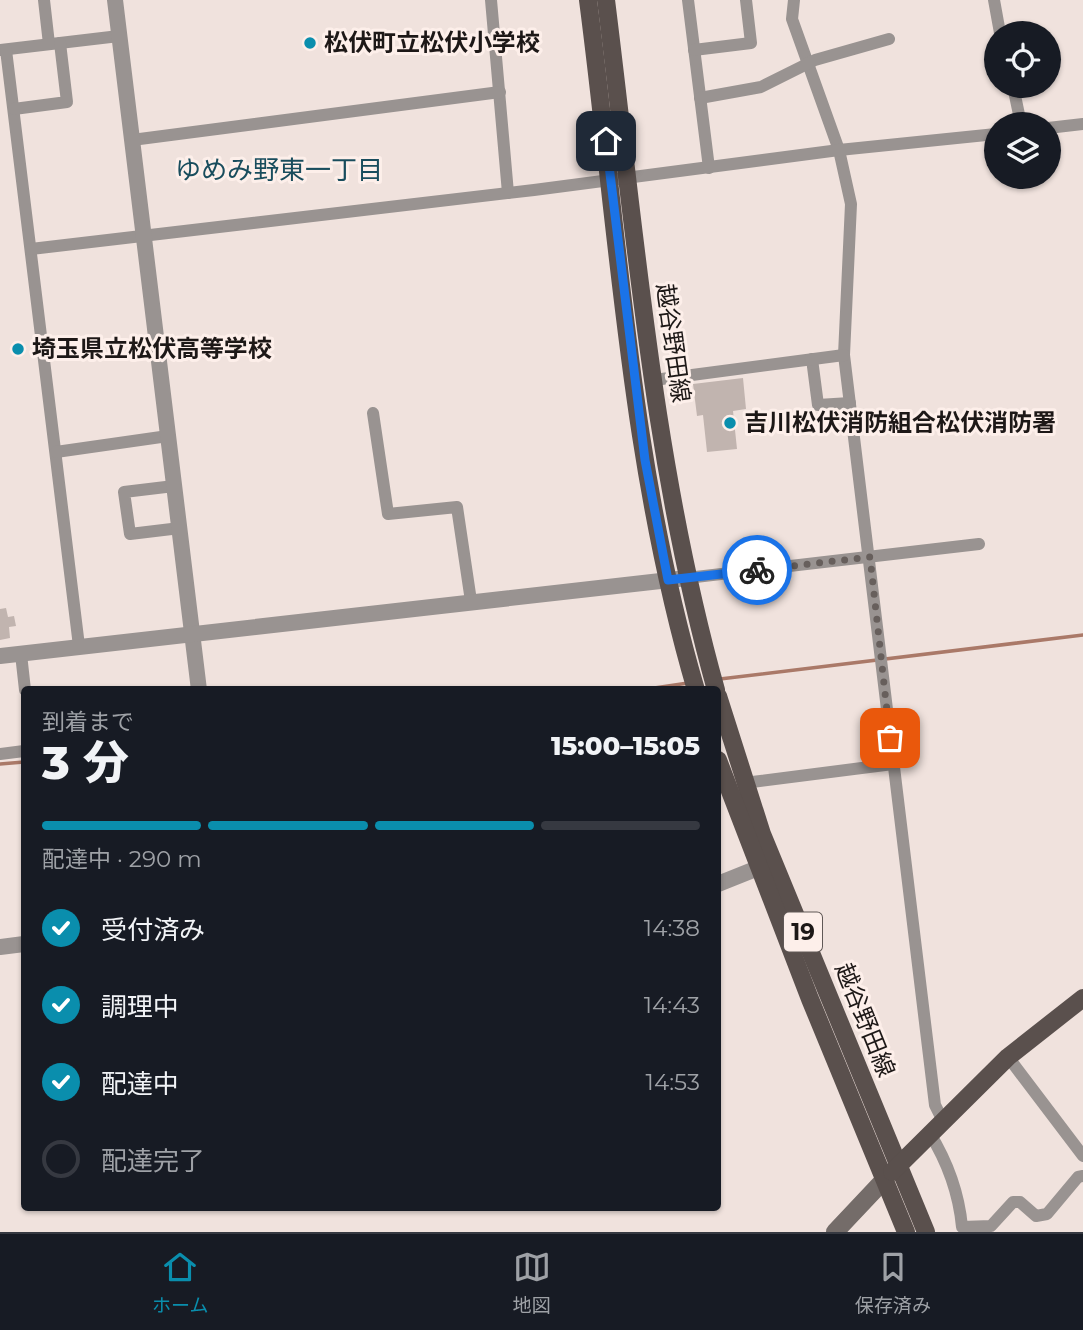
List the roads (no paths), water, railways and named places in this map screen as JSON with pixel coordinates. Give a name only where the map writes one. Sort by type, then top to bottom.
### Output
[{"type":"main road","name":"越谷野田線","points":[[588,0],[687,578],[715,686]]},
{"type":"main road","name":"越谷野田線","points":[[606,0],[619,179],[645,460],[668,580],[695,686]]},
{"type":"main road","name":"越谷野田線","points":[[721,706],[744,783],[781,884],[926,1232]]},
{"type":"main road","name":"越谷野田線","points":[[721,768],[758,868],[906,1232]]},
{"type":"main road","points":[[835,1232],[942,1119],[1008,1057],[1083,998]]},
{"type":"street","points":[[14,109],[67,102],[44,0]]},
{"type":"street","points":[[115,0],[199,686]]},
{"type":"street","points":[[491,0],[508,193]]},
{"type":"street","points":[[688,0],[709,168]]},
{"type":"street","points":[[694,50],[751,43],[746,0]]},
{"type":"street","points":[[794,0],[792,19],[839,150],[851,204],[844,355],[935,1105],[942,1119]]},
{"type":"street","points":[[994,0],[998,21]]},
{"type":"street","points":[[79,646],[14,109],[3,50],[119,36]]},
{"type":"street","points":[[700,98],[761,88],[807,65],[889,39]]},
{"type":"street","points":[[132,140],[500,92]]},
{"type":"street","points":[[1061,127],[1083,124]]},
{"type":"street","points":[[31,249],[508,193],[839,150],[984,135]]},
{"type":"street","points":[[654,380],[844,355]]},
{"type":"street","points":[[812,359],[818,405],[850,403]]},
{"type":"street","points":[[373,413],[388,514],[457,507],[471,601]]},
{"type":"street","points":[[56,452],[168,436]]},
{"type":"street","points":[[174,486],[124,492],[130,534],[180,528]]},
{"type":"street","points":[[0,656],[979,544]]},
{"type":"street","points":[[21,654],[25,686]]},
{"type":"street","points":[[0,754],[21,751]]},
{"type":"street","points":[[744,783],[893,764]]},
{"type":"street","points":[[721,883],[758,868]]},
{"type":"street","points":[[0,947],[21,944]]},
{"type":"street","points":[[1008,1057],[1083,1156]]},
{"type":"street","points":[[929,1132],[940,1150],[960,1204],[962,1227],[992,1226],[1013,1202],[1020,1202],[1036,1216],[1047,1214],[1078,1177],[1083,1176]]},
{"type":"waterway","points":[[720,679],[1083,635]]},
{"type":"waterway","points":[[668,686],[688,683]]},
{"type":"waterway","points":[[0,764],[21,762]]},
{"type":"place","name":"松伏町立松伏小学校","points":[[310,43]]},
{"type":"place","name":"埼玉県立松伏高等学校","points":[[18,349]]},
{"type":"place","name":"吉川松伏消防組合松伏消防署","points":[[730,423]]},
{"type":"district","name":"ゆめみ野東一丁目","points":[[279,170]]}]
